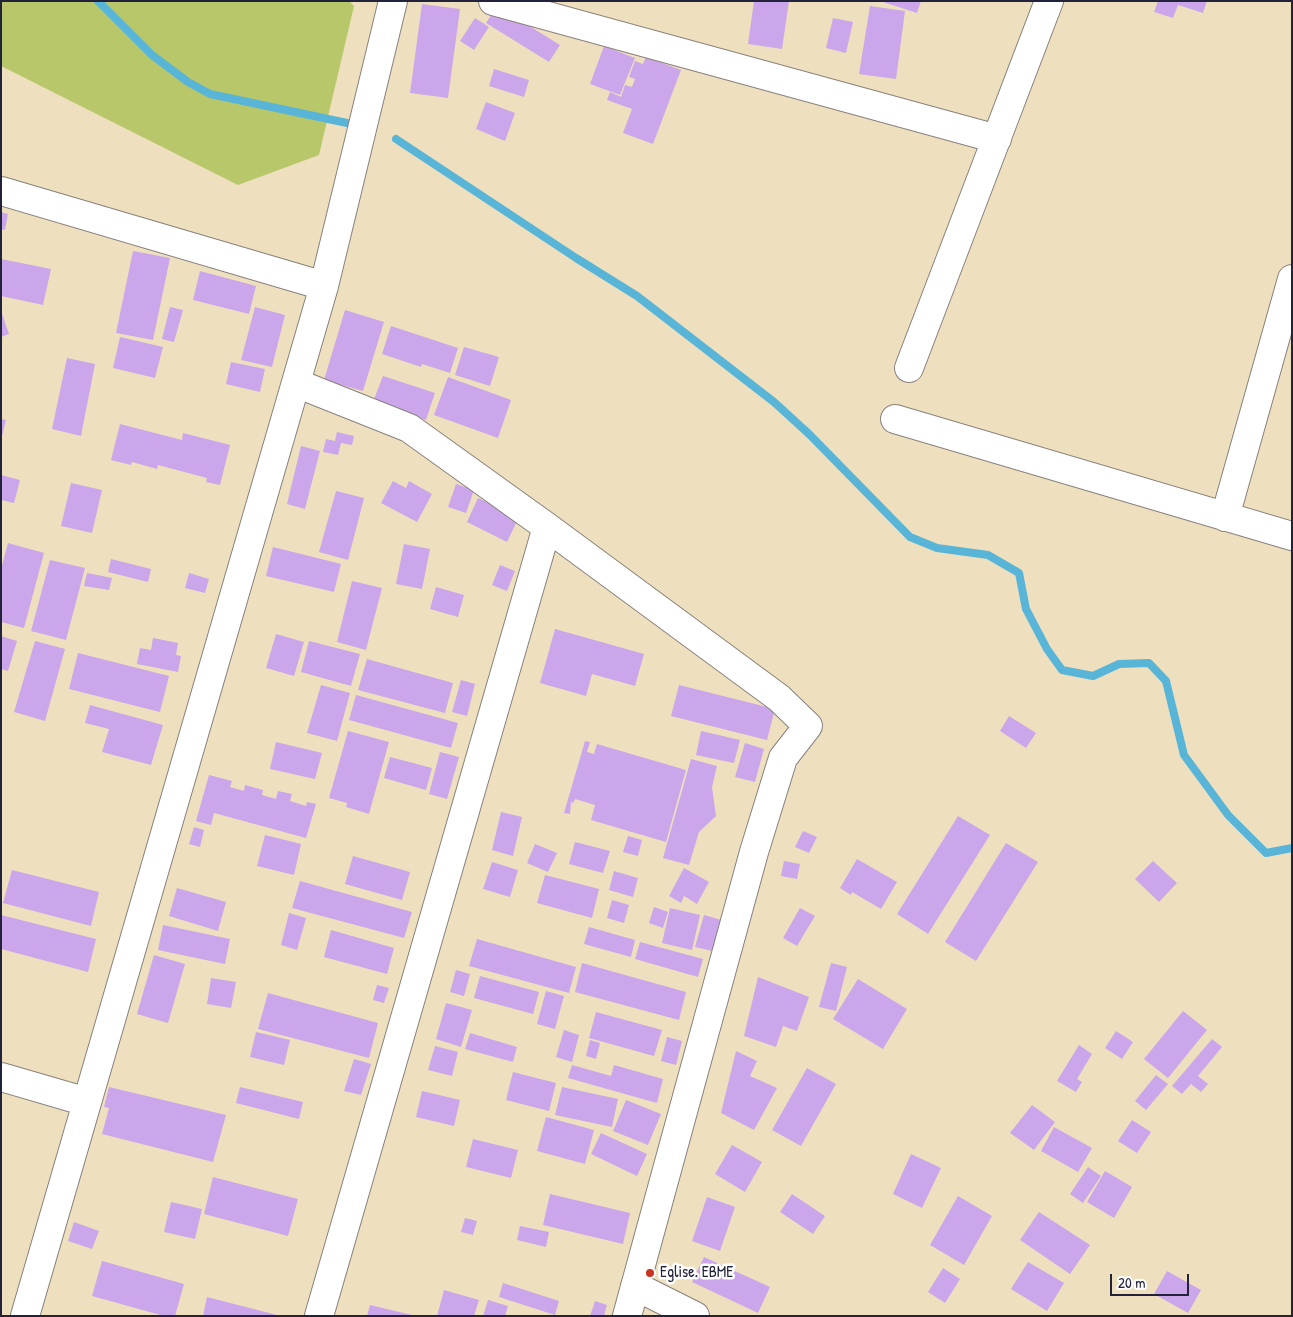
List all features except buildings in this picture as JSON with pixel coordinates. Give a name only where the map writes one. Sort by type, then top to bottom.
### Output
[{"type":"street","points":[[25,1316],[324,286],[393,1]]},
{"type":"street","points":[[493,1],[997,139]]},
{"type":"street","points":[[909,368],[1050,1]]},
{"type":"street","points":[[1,191],[324,286]]},
{"type":"street","points":[[1224,517],[1292,279]]},
{"type":"street","points":[[296,383],[408,428],[547,527],[779,698],[808,726],[783,758],[754,852],[627,1316]]},
{"type":"street","points":[[895,420],[1292,536]]},
{"type":"street","points":[[319,1316],[547,527]]},
{"type":"street","points":[[1,1077],[87,1102]]},
{"type":"street","points":[[636,1286],[695,1316]]},
{"type":"green space","points":[[1,1],[349,1],[354,6],[319,155],[238,185],[1,66]]},
{"type":"waterway","points":[[98,1],[152,55],[188,82],[210,94],[347,123]]},
{"type":"waterway","points":[[396,139],[637,296],[774,402],[809,434],[910,537],[937,548],[988,555],[1019,573],[1026,609],[1047,649],[1062,670],[1093,676],[1119,664],[1149,663],[1166,681],[1184,755],[1228,815],[1266,853],[1292,848]]},
{"type":"place","name":"Eglise. EBME","points":[[650,1273]]}]
